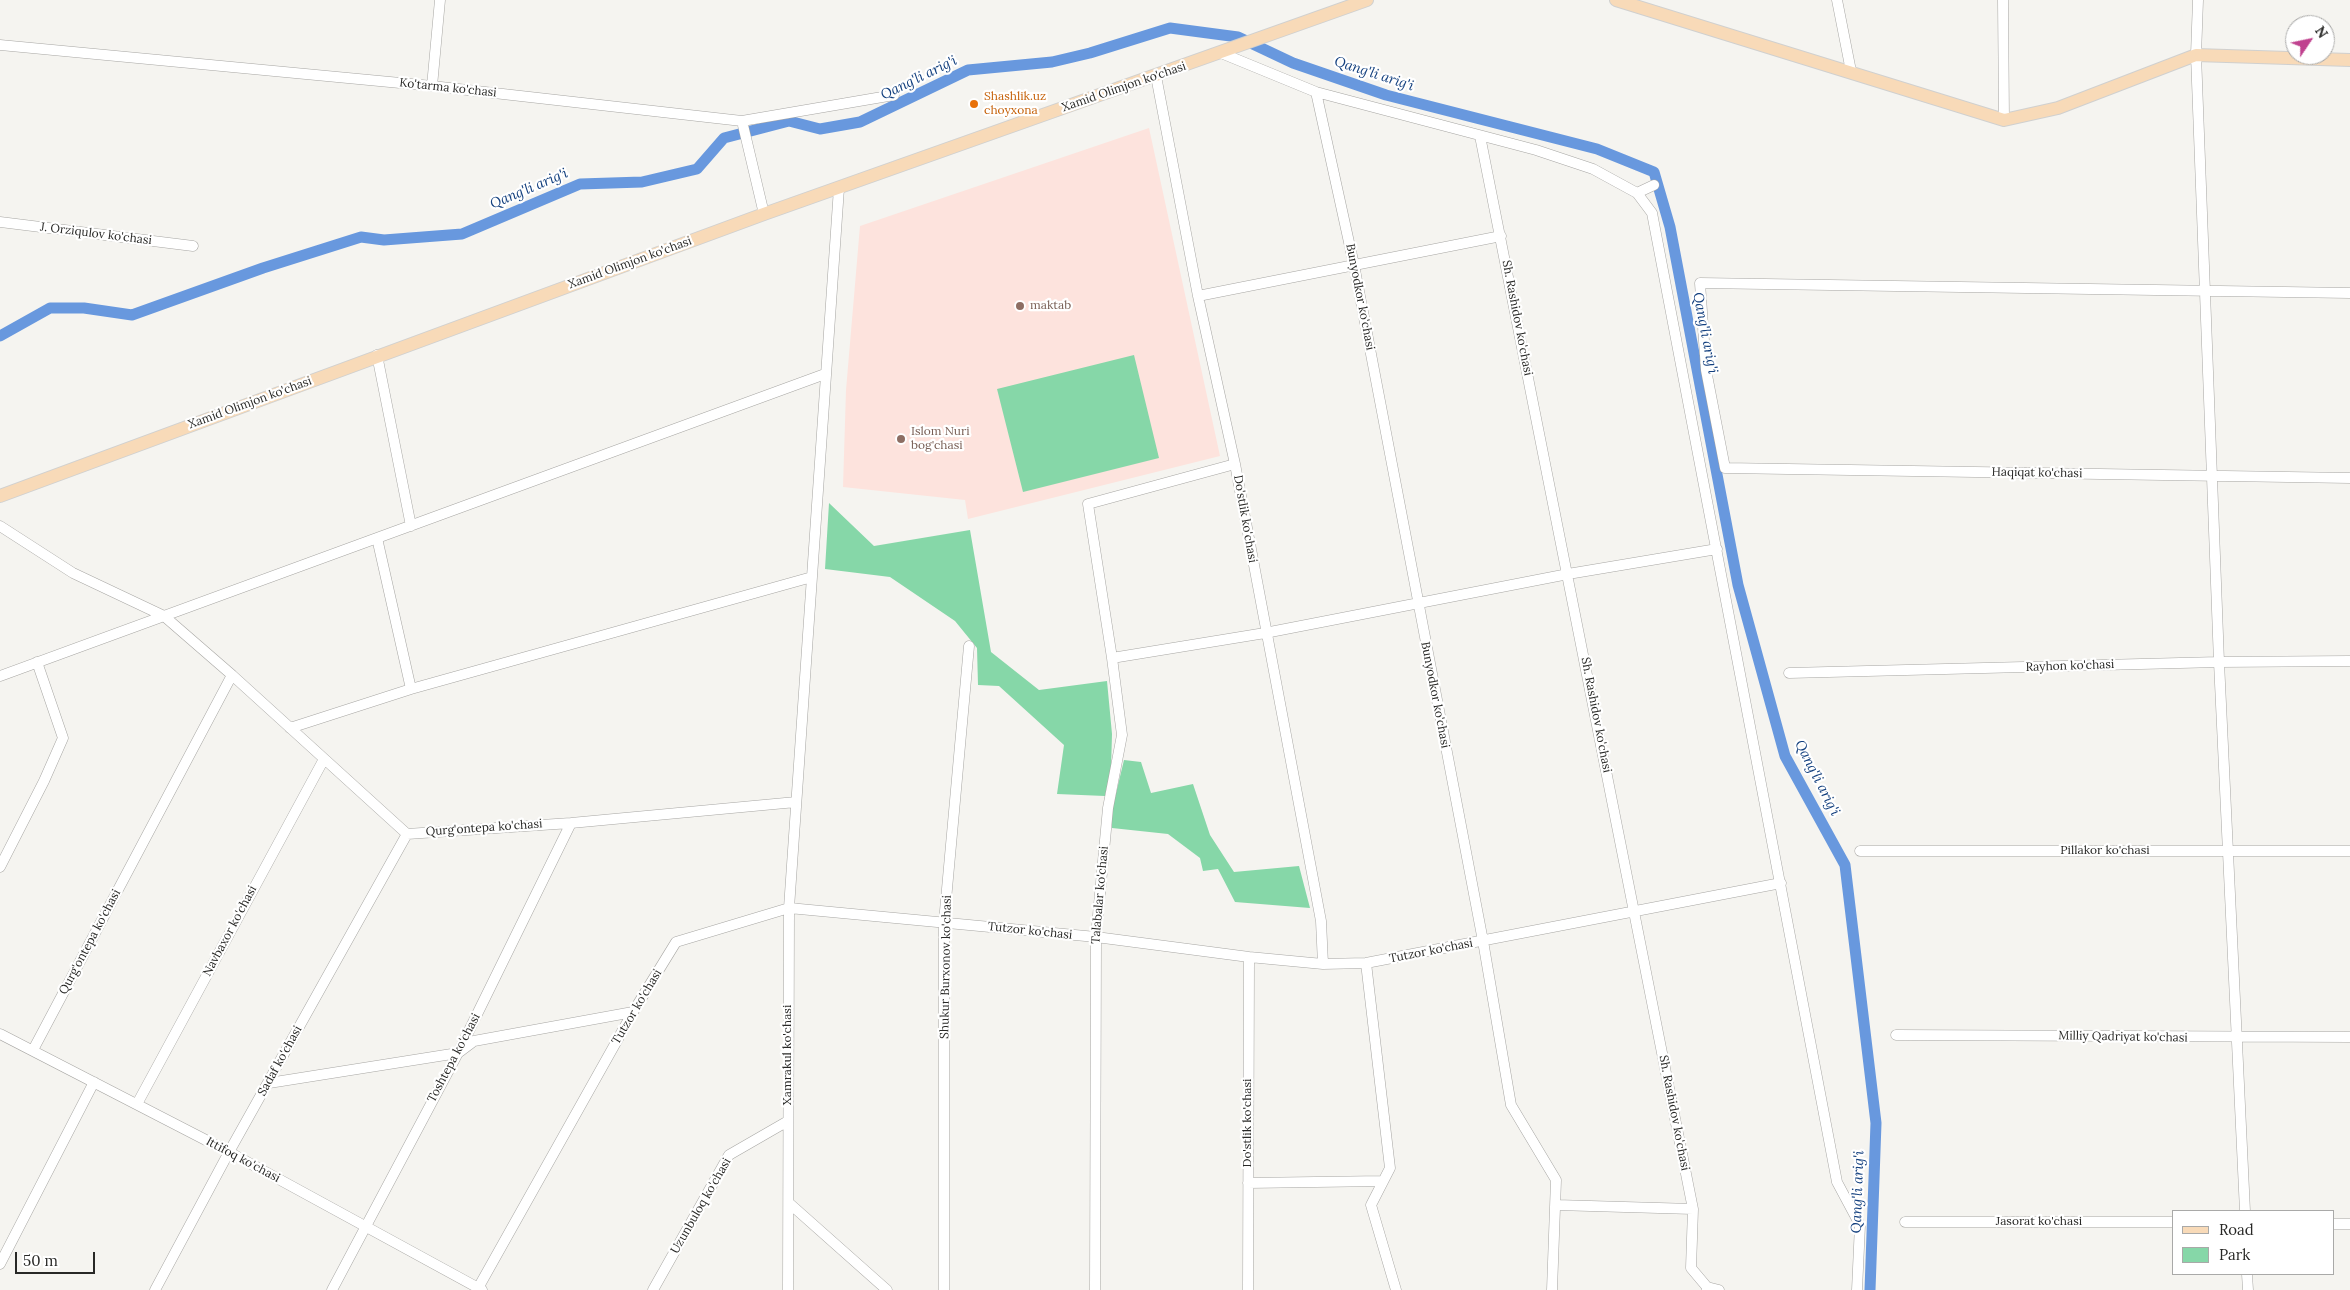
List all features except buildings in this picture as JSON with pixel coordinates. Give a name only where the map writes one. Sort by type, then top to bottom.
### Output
[{"type":"main road","points":[[1344,4],[1366,0]]},
{"type":"main road","points":[[1616,0],[1851,71],[2004,120],[2058,108],[2196,56],[2350,60]]},
{"type":"main road","name":"Xamid Olimjon ko'chasi","points":[[0,496],[377,355],[764,214],[1262,39],[1344,4]]},
{"type":"street","points":[[432,86],[440,0]]},
{"type":"street","points":[[1836,0],[1851,71]]},
{"type":"street","points":[[2003,0],[2004,120]]},
{"type":"street","points":[[2198,0],[2196,56],[2219,662],[2230,851],[2245,1210]]},
{"type":"street","name":"Ko'tarma ko'chasi","points":[[0,45],[432,86],[745,129],[894,94]]},
{"type":"street","points":[[1221,53],[1316,92],[1536,150],[1593,169],[1637,193],[1652,213],[1837,1182],[1860,1224],[1857,1290]]},
{"type":"street","name":"Do'stlik ko'chasi","points":[[1156,76],[1198,296],[1234,464],[1321,921],[1323,964]]},
{"type":"street","name":"Bunyodkor ko'chasi","points":[[1316,92],[1354,265],[1482,941],[1511,1105],[1556,1180],[1552,1290]]},
{"type":"street","points":[[745,129],[764,214]]},
{"type":"street","name":"Sh. Rashidov ko'chasi","points":[[1480,136],[1692,1209],[1691,1268],[1707,1288]]},
{"type":"street","points":[[1637,193],[1654,185]]},
{"type":"street","name":"Xamrakul ko'chasi","points":[[789,1203],[790,908],[839,188]]},
{"type":"street","name":"J. Orziqulov ko'chasi","points":[[0,222],[193,246]]},
{"type":"street","points":[[1198,296],[1501,236]]},
{"type":"street","name":"Haqiqat ko'chasi","points":[[2205,292],[1700,283],[1706,370],[1724,468],[2350,478]]},
{"type":"street","points":[[2205,292],[2350,293]]},
{"type":"street","points":[[377,355],[411,526]]},
{"type":"street","points":[[0,676],[825,374]]},
{"type":"street","name":"Talabalar ko'chasi","points":[[1096,1290],[1096,938],[1108,808],[1122,735],[1088,504],[1234,464]]},
{"type":"street","points":[[0,526],[73,573],[164,616],[232,674],[407,834]]},
{"type":"street","points":[[377,538],[411,688]]},
{"type":"street","points":[[1112,658],[1266,633],[1568,574],[1716,549]]},
{"type":"street","points":[[290,728],[411,688],[812,577]]},
{"type":"street","name":"Shukur Burxonov ko'chasi","points":[[944,1290],[944,922],[969,646]]},
{"type":"street","name":"Rayhon ko'chasi","points":[[1789,673],[2219,662],[2350,661]]},
{"type":"street","points":[[0,867],[44,781],[62,738],[37,662]]},
{"type":"street","name":"Qurg'ontepa ko'chasi","points":[[33,1050],[232,674]]},
{"type":"street","name":"Navbaxor ko'chasi","points":[[137,1104],[324,759]]},
{"type":"street","name":"Qurg'ontepa ko'chasi","points":[[407,834],[571,823],[796,802]]},
{"type":"street","name":"Toshtepa ko'chasi","points":[[332,1290],[458,1053],[571,823]]},
{"type":"street","name":"Sadaf ko'chasi","points":[[155,1290],[229,1152],[407,834]]},
{"type":"street","name":"Pillakor ko'chasi","points":[[1860,851],[2350,851]]},
{"type":"street","name":"Tutzor ko'chasi","points":[[479,1289],[633,1012],[676,942],[790,908],[1096,938],[1249,957],[1323,964],[1366,963],[1780,883]]},
{"type":"street","name":"Do'stlik ko'chasi","points":[[1248,1290],[1249,957]]},
{"type":"street","points":[[1366,963],[1390,1168],[1372,1205],[1396,1290]]},
{"type":"street","points":[[269,1083],[458,1053],[474,1041],[633,1012]]},
{"type":"street","name":"Ittifoq ko'chasi","points":[[0,1034],[229,1152],[479,1289]]},
{"type":"street","name":"Milliy Qadriyat ko'chasi","points":[[1896,1035],[2350,1037]]},
{"type":"street","points":[[0,1264],[94,1082]]},
{"type":"street","name":"Uzunbuloq ko'chasi","points":[[653,1290],[729,1155],[788,1121]]},
{"type":"street","points":[[1248,1183],[1383,1181]]},
{"type":"street","points":[[788,1290],[789,1203]]},
{"type":"street","points":[[789,1203],[887,1290]]},
{"type":"street","points":[[1556,1205],[1692,1209]]},
{"type":"street","name":"Jasorat ko'chasi","points":[[1905,1222],[2172,1222]]},
{"type":"street","points":[[2335,1224],[2350,1224]]},
{"type":"street","points":[[2247,1275],[2248,1290]]},
{"type":"street","points":[[1707,1288],[1719,1290]]},
{"type":"shaded area","name":"maktab","points":[[1149,128],[1220,456],[968,519],[965,500],[843,487],[846,390],[860,226]]},
{"type":"green space","points":[[1134,355],[1159,458],[1023,492],[997,389]]},
{"type":"green space","points":[[829,503],[874,546],[970,530],[991,652],[1039,690],[1107,681],[1112,734],[1111,769],[1105,796],[1057,794],[1064,745],[999,686],[978,685],[977,648],[955,621],[890,577],[825,569]]},
{"type":"green space","points":[[1124,760],[1141,762],[1151,793],[1193,784],[1210,835],[1234,872],[1299,866],[1310,908],[1235,902],[1218,869],[1203,871],[1200,858],[1168,834],[1112,828],[1112,810]]},
{"type":"waterway","name":"Qang'li arig'i","points":[[0,336],[50,308],[84,308],[132,315],[263,268],[361,237],[384,240],[462,234],[580,184],[642,182],[697,169],[724,138],[789,121],[820,129],[860,122],[968,70],[1052,62],[1090,53],[1170,28],[1238,37],[1293,63],[1386,95],[1597,149],[1654,172],[1670,227],[1738,585],[1785,756],[1845,865],[1876,1123],[1870,1290]]},
{"type":"place","name":"Shashlik.uz choyxona","points":[[974,104]]},
{"type":"place","name":"maktab","points":[[1020,306]]},
{"type":"place","name":"Islom Nuri bog'chasi","points":[[901,439]]}]
